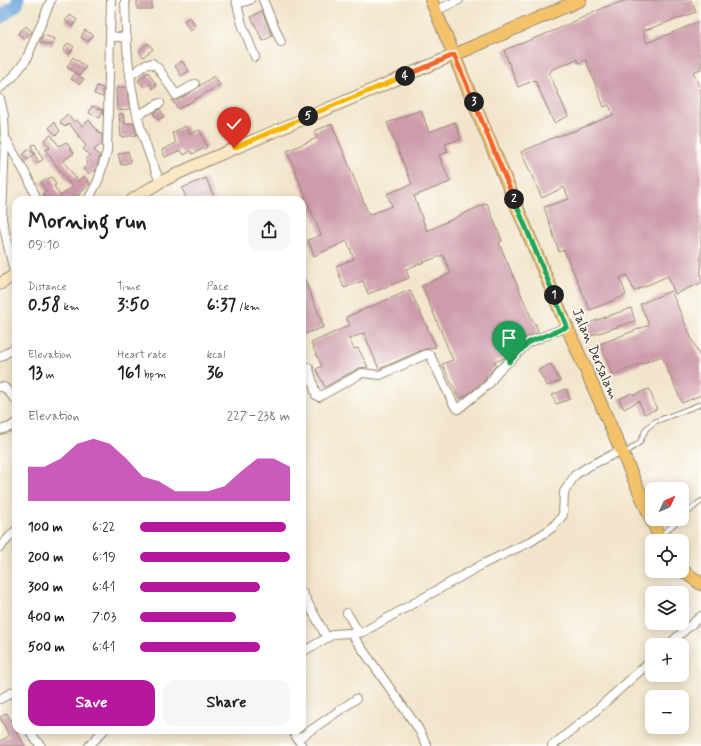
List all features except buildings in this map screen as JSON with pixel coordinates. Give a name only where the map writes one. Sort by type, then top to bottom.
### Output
[{"type":"main road","points":[[138,196],[160,182],[262,135],[454,55],[575,1]]},
{"type":"main road","name":"Jalan Dersalam","points":[[433,5],[567,327],[621,454],[658,534]]},
{"type":"main road","points":[[0,284],[12,278]]},
{"type":"main road","points":[[689,575],[701,584]]},
{"type":"street","points":[[0,88],[12,77],[26,60],[51,0]]},
{"type":"street","points":[[90,196],[98,181],[107,151],[113,36],[110,0]]},
{"type":"street","points":[[125,0],[131,75],[138,115],[143,135],[160,182]]},
{"type":"street","points":[[250,0],[237,2],[242,24],[256,57]]},
{"type":"street","points":[[263,0],[281,42]]},
{"type":"street","points":[[433,5],[458,0]]},
{"type":"street","points":[[113,36],[127,38]]},
{"type":"street","points":[[131,75],[145,65],[152,63],[160,69],[176,95],[196,84]]},
{"type":"street","points":[[138,115],[160,103]]},
{"type":"street","points":[[1,105],[6,138],[2,219],[12,263]]},
{"type":"street","points":[[6,138],[29,180],[35,196]]},
{"type":"street","points":[[306,367],[309,368],[316,395],[319,397],[362,373],[380,375],[426,354],[430,355],[454,405],[458,409],[489,384],[498,371],[529,342],[567,327]]},
{"type":"street","points":[[0,357],[12,350]]},
{"type":"street","points":[[0,387],[4,387],[12,396]]},
{"type":"street","points":[[0,430],[12,425]]},
{"type":"street","points":[[306,650],[334,634],[363,632],[483,564],[530,542],[552,528],[563,515],[564,492],[575,475],[589,466],[621,454]]},
{"type":"street","points":[[0,547],[12,535]]},
{"type":"street","points":[[306,599],[327,638]]},
{"type":"street","points":[[347,613],[355,633],[418,728],[428,746]]},
{"type":"street","points":[[676,638],[701,616]]},
{"type":"street","points":[[552,746],[591,715],[645,666]]},
{"type":"street","points":[[0,699],[12,692]]},
{"type":"street","points":[[300,742],[356,698]]},
{"type":"street","points":[[31,734],[41,746]]},
{"type":"street","points":[[89,746],[100,734]]},
{"type":"lane","points":[[621,454],[640,442],[648,427],[654,422],[701,404]]},
{"type":"lane","points":[[689,511],[701,500]]},
{"type":"lane","points":[[665,534],[673,526]]},
{"type":"waterway","points":[[0,18],[17,4],[18,0]]},
{"type":"route","points":[[234,148],[454,55],[567,327],[529,342],[509,362]]}]
